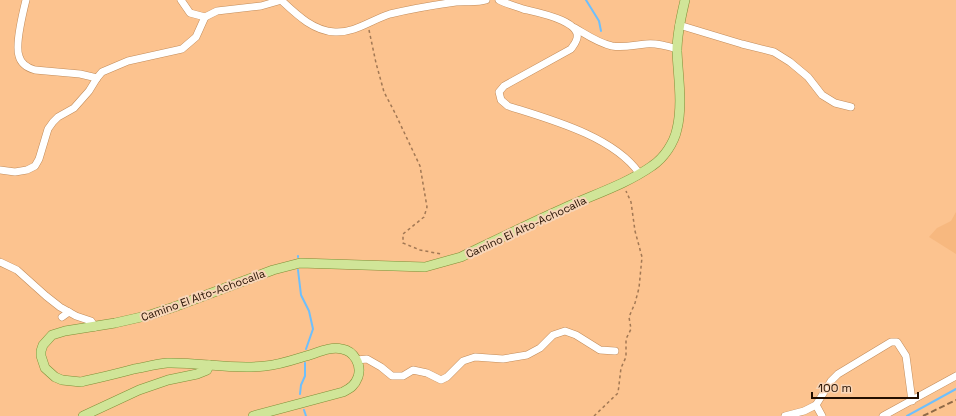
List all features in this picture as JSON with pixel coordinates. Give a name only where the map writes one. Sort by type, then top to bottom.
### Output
[{"type":"main road","name":"Camino El Alto-Achocalla","points":[[356,360],[352,354],[340,348],[266,366],[209,366],[188,363],[165,363],[81,382],[62,380],[55,377],[45,368],[41,351],[42,345],[52,335],[65,331],[95,327],[150,315],[273,270],[300,263],[425,267],[446,262],[461,257],[561,209],[623,182],[653,166],[665,154],[677,130],[680,110],[677,49],[679,25],[685,0]]},
{"type":"main road","points":[[253,416],[344,392],[355,383],[358,375],[359,368],[356,360]]},
{"type":"main road","points":[[83,416],[139,390],[168,380],[197,374],[207,370],[209,366]]},
{"type":"street","points":[[26,0],[20,27],[18,56],[22,62],[29,69],[80,74],[97,78]]},
{"type":"street","points":[[181,0],[190,13],[205,17]]},
{"type":"street","points":[[0,170],[15,172],[27,170],[35,166],[39,160],[48,129],[52,122],[74,108],[89,91],[102,72],[128,61],[182,49],[196,37],[205,17],[217,11],[261,6],[281,0],[309,24],[334,32],[347,31],[388,15],[402,12],[440,4],[486,0]]},
{"type":"street","points":[[499,0],[506,4],[564,21],[600,43],[613,46],[631,47],[646,44],[659,44],[677,49]]},
{"type":"street","points":[[679,25],[774,52],[790,62],[808,77],[822,95],[835,103],[851,107]]},
{"type":"street","points":[[573,27],[577,33],[577,41],[571,49],[504,86],[499,92],[501,100],[508,106],[565,124],[587,134],[609,146],[632,164],[639,173]]},
{"type":"street","points":[[0,262],[17,270],[46,296],[69,312],[91,321],[95,327]]},
{"type":"street","points":[[62,317],[69,312]]},
{"type":"street","points":[[356,360],[367,359],[381,367],[392,376],[403,376],[413,370],[427,373],[441,380],[447,377],[463,361],[475,357],[503,358],[527,355],[540,348],[553,335],[565,331],[576,335],[600,350],[615,351]]},
{"type":"street","points":[[785,416],[804,411],[816,405],[831,381],[838,374],[891,342],[897,342],[906,356],[912,401]]},
{"type":"street","points":[[883,416],[956,376]]},
{"type":"street","points":[[816,405],[822,416]]},
{"type":"path","points":[[368,24],[384,92],[420,166],[427,207],[424,217],[403,234],[403,243],[420,250],[447,255]]},
{"type":"path","points":[[594,416],[618,393],[621,368],[626,357],[626,340],[631,329],[629,317],[635,303],[640,280],[642,257],[635,231],[631,202],[623,182]]},
{"type":"shaded area","points":[[956,212],[956,254],[929,237],[937,228],[951,221]]},
{"type":"waterway","points":[[586,0],[599,21],[601,31]]},
{"type":"waterway","points":[[298,270],[301,295],[309,311],[313,329],[306,349]]},
{"type":"waterway","points":[[300,394],[301,385],[305,376],[305,363]]},
{"type":"waterway","points":[[907,416],[956,389]]},
{"type":"waterway","points":[[304,410],[306,416]]},
{"type":"railway","points":[[923,416],[956,400]]}]
